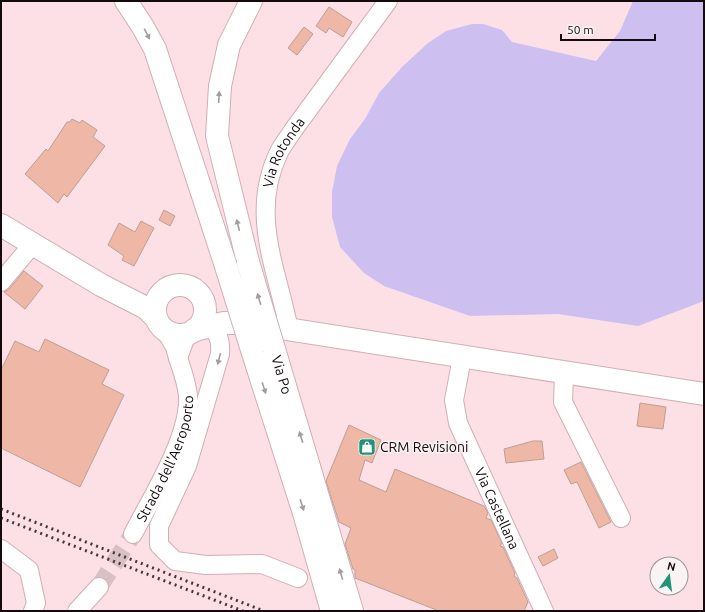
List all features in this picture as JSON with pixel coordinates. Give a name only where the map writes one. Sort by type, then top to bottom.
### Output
[{"type":"main road","name":"Via Po","points":[[126,1],[155,49],[290,468],[332,611]]},
{"type":"main road","name":"Via Po","points":[[251,1],[229,45],[220,86],[217,136],[248,262],[352,611]]},
{"type":"main road","points":[[1,225],[32,245],[101,285],[146,308],[161,324],[179,334],[197,329],[248,323]]},
{"type":"main road","points":[[101,285],[140,291],[186,286],[226,314],[248,323],[462,358],[704,394]]},
{"type":"main road","points":[[161,324],[155,304],[158,297],[170,287]]},
{"type":"main road","points":[[197,329],[204,316],[205,308],[199,294]]},
{"type":"street","name":"Via Rotonda","points":[[289,330],[264,219],[269,179],[280,151],[294,129],[388,1]]},
{"type":"street","points":[[1,282],[32,245]]},
{"type":"street","name":"Strada dell'Aeroporto","points":[[133,534],[165,472],[182,432],[188,408],[188,396],[173,342],[161,324]]},
{"type":"street","points":[[205,410],[198,389],[180,364],[185,339],[197,329],[216,333],[221,343],[220,354],[210,384],[205,410],[187,466],[159,526],[159,545],[175,561],[206,565],[262,564],[298,578]]},
{"type":"street","name":"Via Castellana","points":[[462,358],[454,400],[458,423],[544,611]]},
{"type":"street","points":[[564,373],[563,402],[621,518]]},
{"type":"street","points":[[1,549],[29,570],[36,604],[33,611]]},
{"type":"street","points":[[77,611],[100,587]]},
{"type":"shaded area","points":[[633,1],[704,1],[704,301],[638,326],[558,314],[470,316],[384,286],[364,273],[340,247],[332,217],[332,192],[337,166],[350,139],[365,119],[379,93],[402,67],[428,43],[446,31],[472,24],[483,24],[502,30],[512,42],[596,61],[620,31]]},
{"type":"building","points":[[329,7],[352,22],[343,37],[329,28],[326,33],[316,26]]},
{"type":"building","points":[[304,27],[313,34],[297,55],[288,48]]},
{"type":"building","points":[[72,119],[80,123],[82,120],[97,130],[93,137],[105,146],[67,197],[64,194],[58,203],[25,174],[46,149],[48,151],[67,122],[70,122]]},
{"type":"building","points":[[164,210],[175,216],[170,226],[159,220]]},
{"type":"building","points":[[141,221],[154,228],[134,266],[122,260],[124,256],[108,245],[119,223],[135,232]]},
{"type":"building","points":[[24,271],[43,286],[25,309],[4,292],[9,289]]},
{"type":"building","points":[[45,339],[109,370],[102,384],[124,395],[80,487],[1,448],[1,370],[15,341],[39,352]]},
{"type":"building","points":[[640,403],[666,407],[663,429],[637,426]]},
{"type":"building","points":[[349,425],[381,440],[372,463],[365,460],[359,480],[386,492],[395,469],[484,506],[488,513],[486,518],[491,520],[502,543],[500,546],[503,547],[515,573],[514,576],[517,578],[528,602],[524,611],[439,611],[355,578],[355,570],[353,569],[345,544],[351,528],[339,522],[326,481]]},
{"type":"building","points":[[533,441],[542,441],[544,459],[506,463],[504,449]]},
{"type":"building","points":[[581,462],[611,522],[599,528],[577,482],[571,484],[564,470]]},
{"type":"building","points":[[554,549],[558,558],[543,566],[538,557]]},
{"type":"tunnel","points":[[99,587],[133,534]]},
{"type":"railway","points":[[1,509],[264,611]]},
{"type":"railway","points":[[1,518],[243,611]]},
{"type":"place","name":"CRM Revisioni","points":[[367,447]]}]
